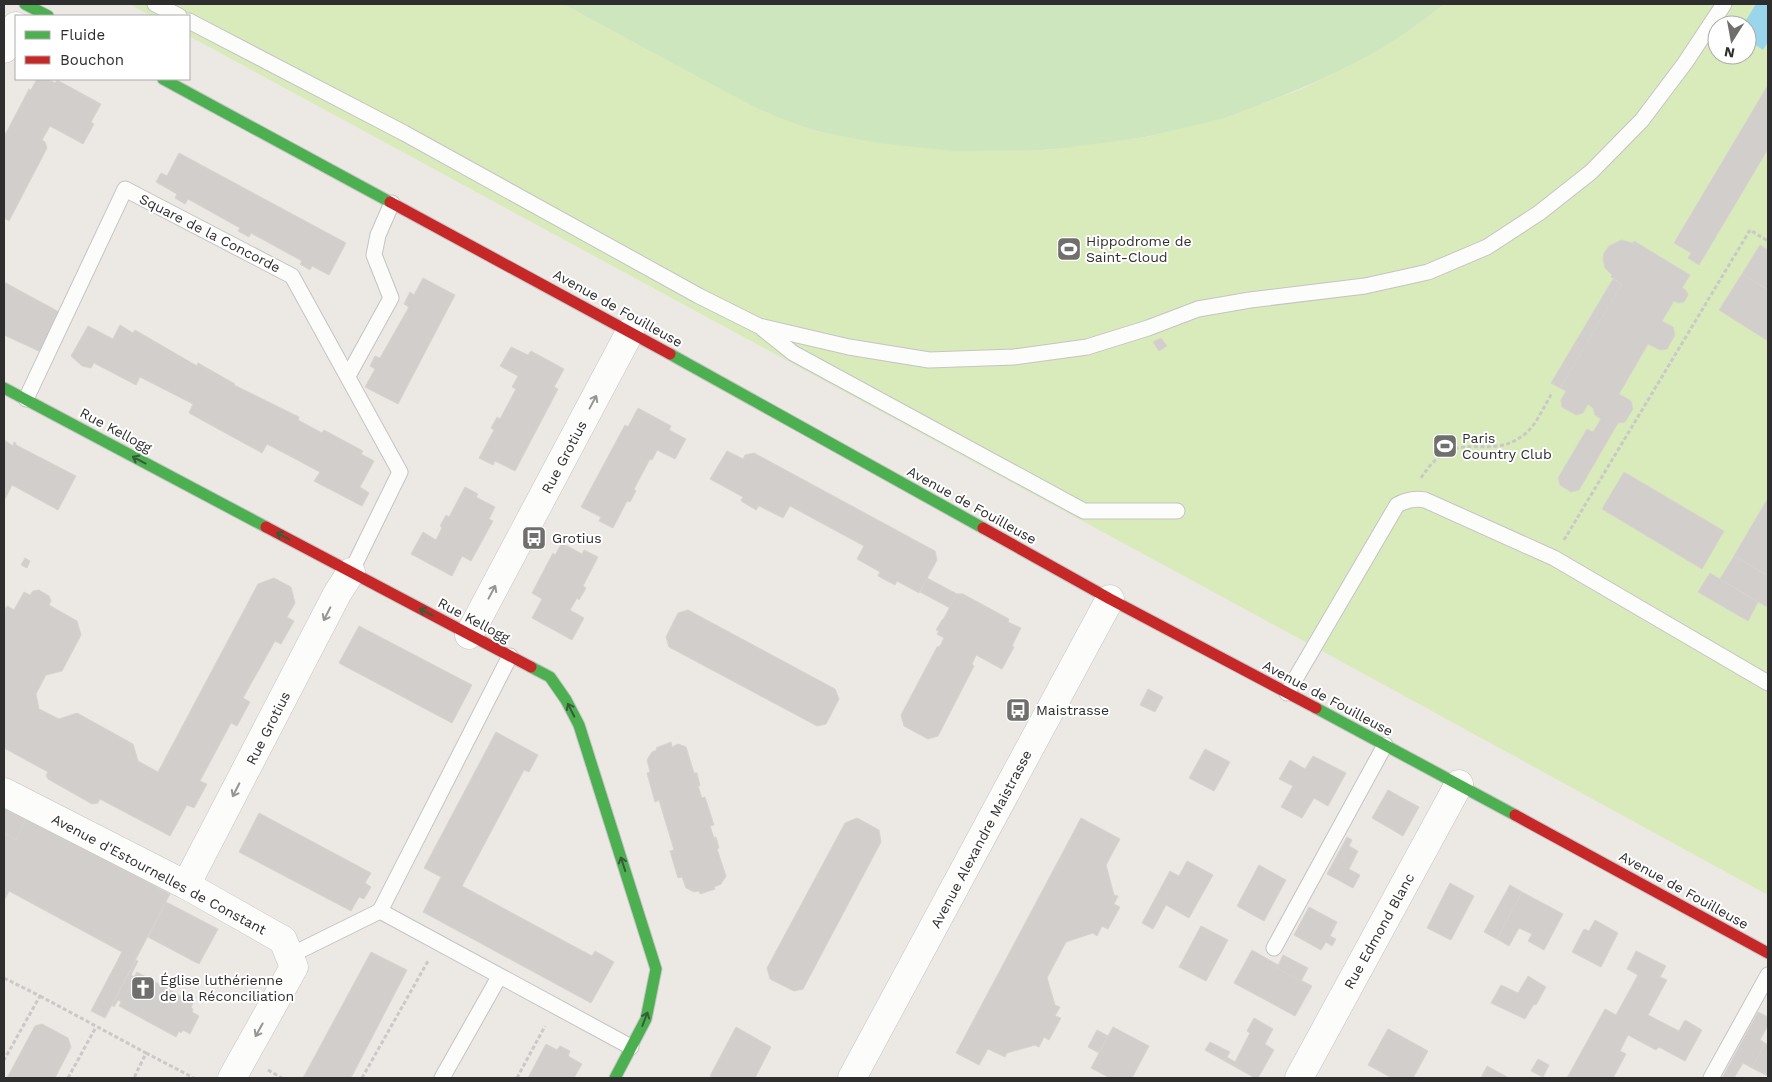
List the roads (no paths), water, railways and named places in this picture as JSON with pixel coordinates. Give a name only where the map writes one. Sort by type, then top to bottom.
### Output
[{"type":"street","points":[[4,49],[15,32]]},
{"type":"street","name":"Avenue de Fouilleuse","points":[[165,80],[630,332],[1110,599],[1459,784],[1768,954]]},
{"type":"street","name":"Rue Grotius","points":[[469,635],[630,332]]},
{"type":"street","name":"Rue Kellogg","points":[[4,388],[550,677],[566,700],[579,725],[656,969],[646,1018],[615,1078]]},
{"type":"street","name":"Rue Grotius","points":[[186,885],[337,594],[352,572]]},
{"type":"street","name":"Avenue Alexandre Maistrasse","points":[[852,1078],[1110,599]]},
{"type":"street","name":"Rue Edmond Blanc","points":[[1299,1078],[1459,784]]},
{"type":"street","name":"Avenue d'Estournelles de Constant","points":[[4,792],[186,885],[282,940],[289,956]]},
{"type":"street","points":[[232,1078],[294,967],[289,956]]},
{"type":"lane","points":[[155,4],[177,15]]},
{"type":"lane","points":[[759,326],[849,347],[929,360],[1014,357],[1087,347],[1148,328],[1198,309],[1250,300],[1365,286],[1428,272],[1487,247],[1539,213],[1591,172],[1642,120],[1685,63],[1724,4]]},
{"type":"lane","points":[[190,22],[404,133],[699,296],[759,326],[793,353],[1084,511],[1177,511]]},
{"type":"lane","name":"Square de la Concorde","points":[[26,399],[125,189],[292,276],[400,472],[352,572]]},
{"type":"lane","points":[[348,376],[391,298],[374,254],[378,235],[392,203]]},
{"type":"lane","points":[[1287,693],[1397,505],[1407,500],[1425,500],[1554,558],[1768,683]]},
{"type":"lane","points":[[289,956],[380,911],[510,656]]},
{"type":"lane","points":[[1274,948],[1385,745]]},
{"type":"lane","points":[[380,911],[631,1047]]},
{"type":"lane","points":[[1711,1078],[1768,975]]},
{"type":"lane","points":[[442,1078],[499,977]]},
{"type":"water","points":[[1756,4],[1768,4],[1768,42],[1763,50],[1757,46],[1757,15],[1749,15]]},
{"type":"place","name":"Hippodrome de Saint-Cloud","points":[[1069,249]]},
{"type":"place","name":"Paris Country Club","points":[[1445,446]]},
{"type":"place","name":"Grotius","points":[[534,538]]},
{"type":"place","name":"Maistrasse","points":[[1018,710]]},
{"type":"place","name":"Église luthérienne de la Réconciliation","points":[[143,988]]}]
